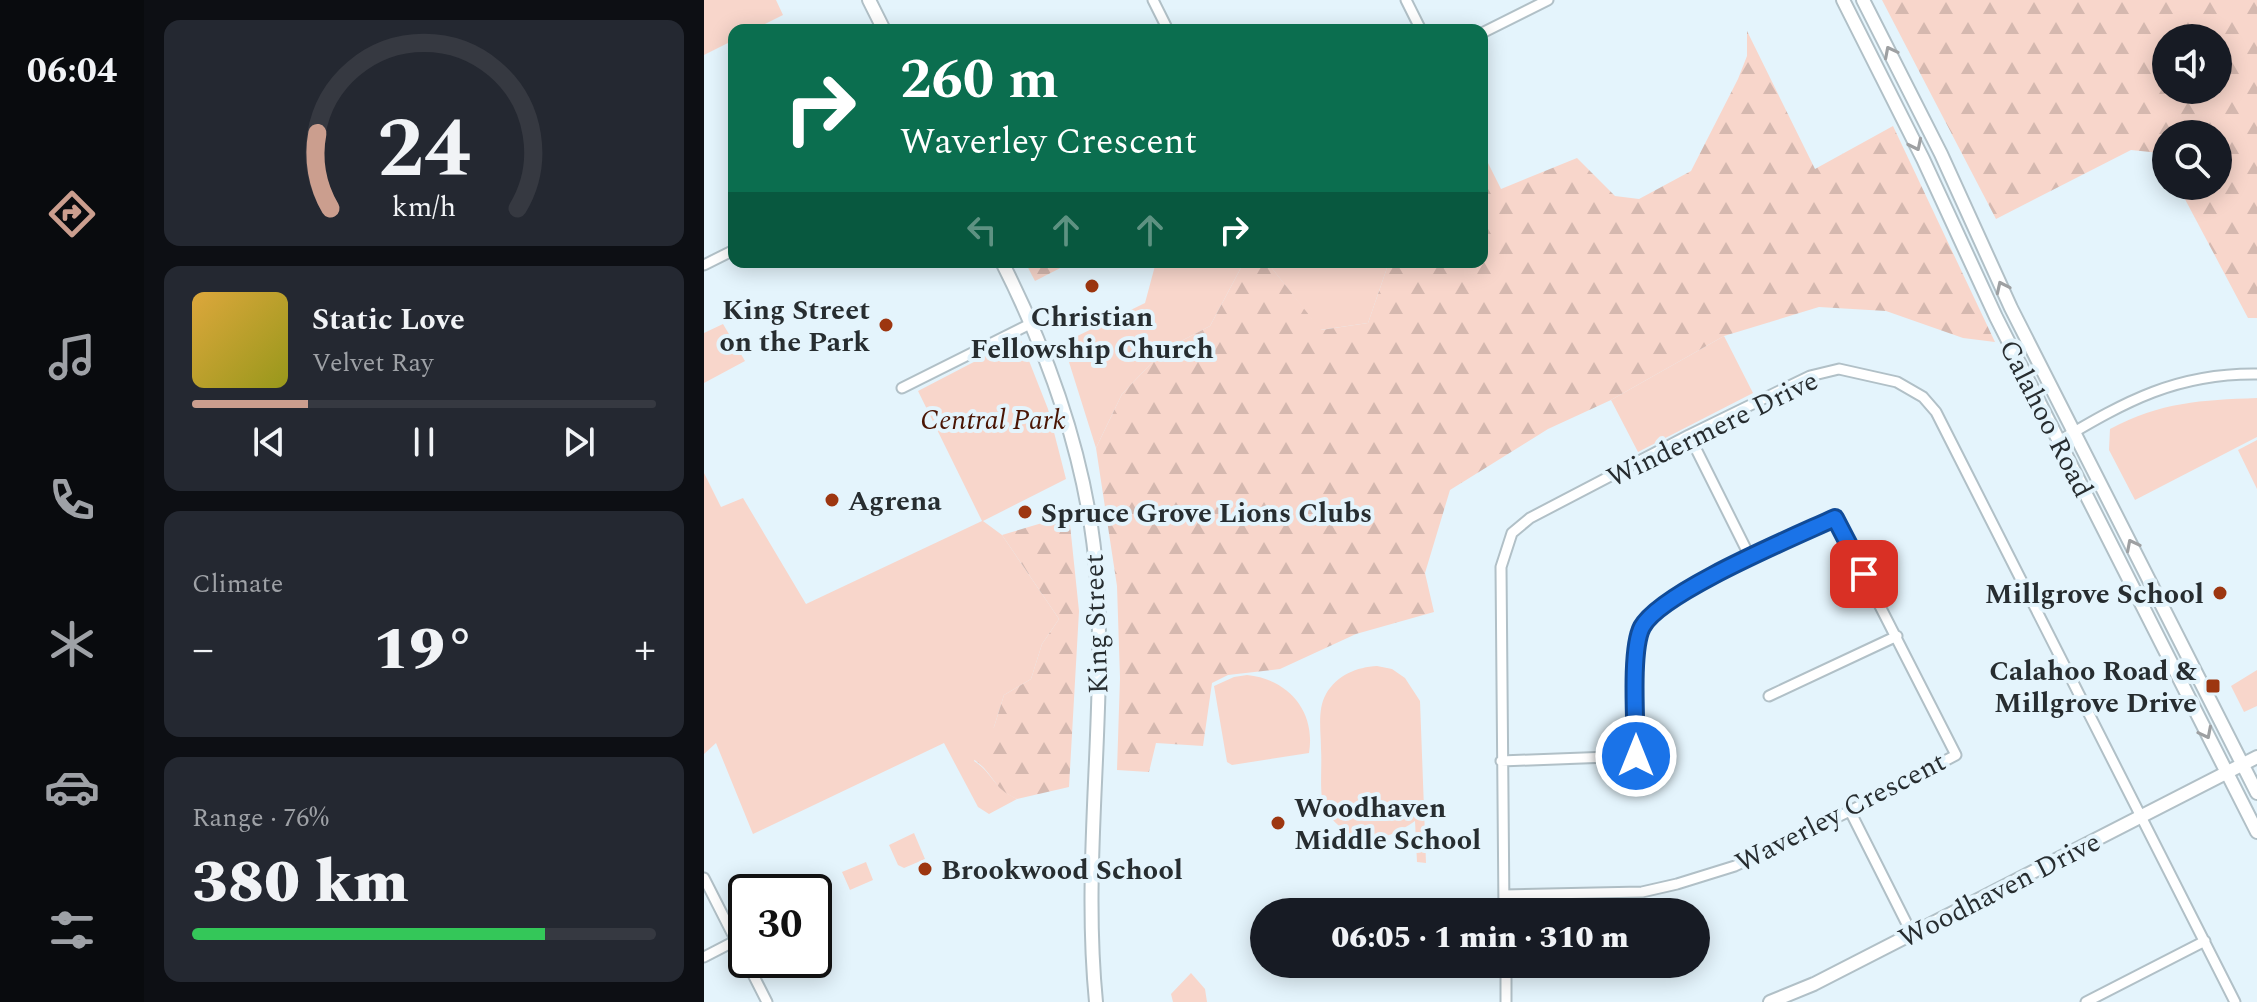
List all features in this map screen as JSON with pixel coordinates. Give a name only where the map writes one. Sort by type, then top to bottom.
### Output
[{"type":"main road","points":[[869,0],[881,24]]},
{"type":"main road","name":"Calahoo Road","points":[[1843,0],[1923,159],[1996,317],[2257,832]]},
{"type":"main road","name":"Calahoo Road","points":[[1863,0],[1941,154],[2011,308],[2257,793]]},
{"type":"main road","name":"King Street","points":[[1005,268],[1032,323],[1071,434],[1086,501],[1097,577],[1099,672],[1091,935],[1096,1002]]},
{"type":"main road","name":"Woodhaven Drive","points":[[1770,1002],[1814,984],[2257,757]]},
{"type":"street","points":[[1153,0],[1165,24]]},
{"type":"street","points":[[1406,0],[1418,24]]},
{"type":"street","points":[[1488,30],[1548,0]]},
{"type":"street","points":[[704,265],[728,253]]},
{"type":"street","points":[[902,388],[1032,323]]},
{"type":"street","name":"Windermere Drive","points":[[1504,895],[1501,567],[1512,533],[1530,518],[1689,435],[1810,376],[1839,369],[1897,382],[1923,397],[1936,412],[2235,1002]]},
{"type":"street","points":[[2059,441],[2128,402],[2175,383],[2200,377],[2257,374]]},
{"type":"street","points":[[1689,435],[1750,557]]},
{"type":"street","name":"Waverley Crescent","points":[[1501,761],[1636,756],[1636,645],[1643,626],[1664,602],[1750,557],[1835,518],[1956,755],[1850,811],[1735,866],[1677,884],[1642,892],[1504,895]]},
{"type":"street","points":[[1769,696],[1897,636]]},
{"type":"street","points":[[1850,811],[1912,934]]},
{"type":"street","points":[[704,878],[728,927]]},
{"type":"street","points":[[2086,1002],[2205,941]]},
{"type":"street","points":[[704,957],[728,945]]},
{"type":"street","points":[[754,978],[767,1002]]},
{"type":"street","points":[[1506,978],[1506,1002]]},
{"type":"green space","points":[[704,0],[776,0],[783,15],[765,24],[728,24],[728,43],[704,55]]},
{"type":"green space","points":[[1882,0],[2257,0],[2257,318],[2248,318],[2185,200],[2232,200],[2232,120],[2152,120],[2152,152],[2131,150],[1996,219]]},
{"type":"green space","points":[[1747,31],[1815,169],[1893,126],[1995,342],[1963,338],[1886,311],[1819,307],[1724,336],[1611,400],[1548,429],[1450,490],[1425,573],[1434,612],[1356,634],[1280,669],[1228,675],[1212,683],[1203,746],[1156,743],[1149,772],[1117,770],[1120,678],[1117,586],[1096,448],[1122,394],[1164,350],[1210,326],[1241,268],[1272,268],[1321,330],[1368,323],[1387,268],[1488,268],[1488,163],[1501,189],[1577,158],[1615,196],[1639,199],[1691,171],[1747,56]]},
{"type":"green space","points":[[1028,268],[1060,268],[1035,281]]},
{"type":"green space","points":[[1154,268],[1241,268],[1210,326],[1164,350],[1122,394],[1096,448],[1063,343],[1145,303]]},
{"type":"green space","points":[[1272,268],[1387,268],[1368,323],[1320,330]]},
{"type":"green space","points":[[723,324],[745,361],[704,383],[704,333]]},
{"type":"green space","points":[[1724,336],[1753,393],[1638,452],[1611,400]]},
{"type":"green space","name":"Central Park","points":[[1020,338],[1048,409],[1066,479],[983,521],[1002,535],[1059,619],[1042,644],[1031,679],[1004,695],[994,727],[974,761],[1002,790],[1017,799],[989,814],[978,807],[944,743],[753,834],[716,743],[704,754],[704,473],[721,507],[743,498],[806,604],[982,521],[918,391]]},
{"type":"green space","points":[[2257,398],[2257,437],[2135,500],[2109,450],[2110,429],[2147,413],[2182,404]]},
{"type":"green space","points":[[2257,440],[2257,489],[2238,450]]},
{"type":"green space","points":[[1069,515],[1079,611],[1069,787],[1017,799],[998,786],[973,758],[969,748],[994,727],[1004,695],[1031,679],[1042,644],[1059,619],[1002,535]]},
{"type":"green space","points":[[1377,666],[1392,669],[1405,678],[1420,701],[1426,863],[1417,862],[1415,821],[1386,836],[1357,837],[1335,822],[1323,802],[1320,721],[1323,700],[1342,677],[1355,670]]},
{"type":"green space","points":[[2257,670],[2257,706],[2244,712],[2231,686]]},
{"type":"green space","points":[[1247,675],[1275,683],[1296,700],[1308,724],[1309,753],[1232,765],[1227,762],[1214,686]]},
{"type":"green space","points":[[914,833],[925,859],[904,868],[898,865],[889,845]]},
{"type":"green space","points":[[866,862],[873,880],[850,890],[842,872]]},
{"type":"green space","points":[[1191,973],[1205,989],[1207,1002],[1173,1002],[1171,994]]},
{"type":"place","name":"Christian Fellowship Church","points":[[1092,286]]},
{"type":"place","name":"King Street on the Park","points":[[886,325]]},
{"type":"place","name":"Agrena","points":[[832,500]]},
{"type":"place","name":"Spruce Grove Lions Clubs","points":[[1025,512]]},
{"type":"place","name":"Millgrove School","points":[[2220,593]]},
{"type":"place","name":"Calahoo Road & Millgrove Drive","points":[[2213,686]]},
{"type":"place","name":"Woodhaven Middle School","points":[[1278,823]]},
{"type":"place","name":"Brookwood School","points":[[925,869]]},
{"type":"route","points":[[1636,756],[1636,645],[1643,626],[1664,602],[1750,557],[1835,518],[1864,574]]}]
